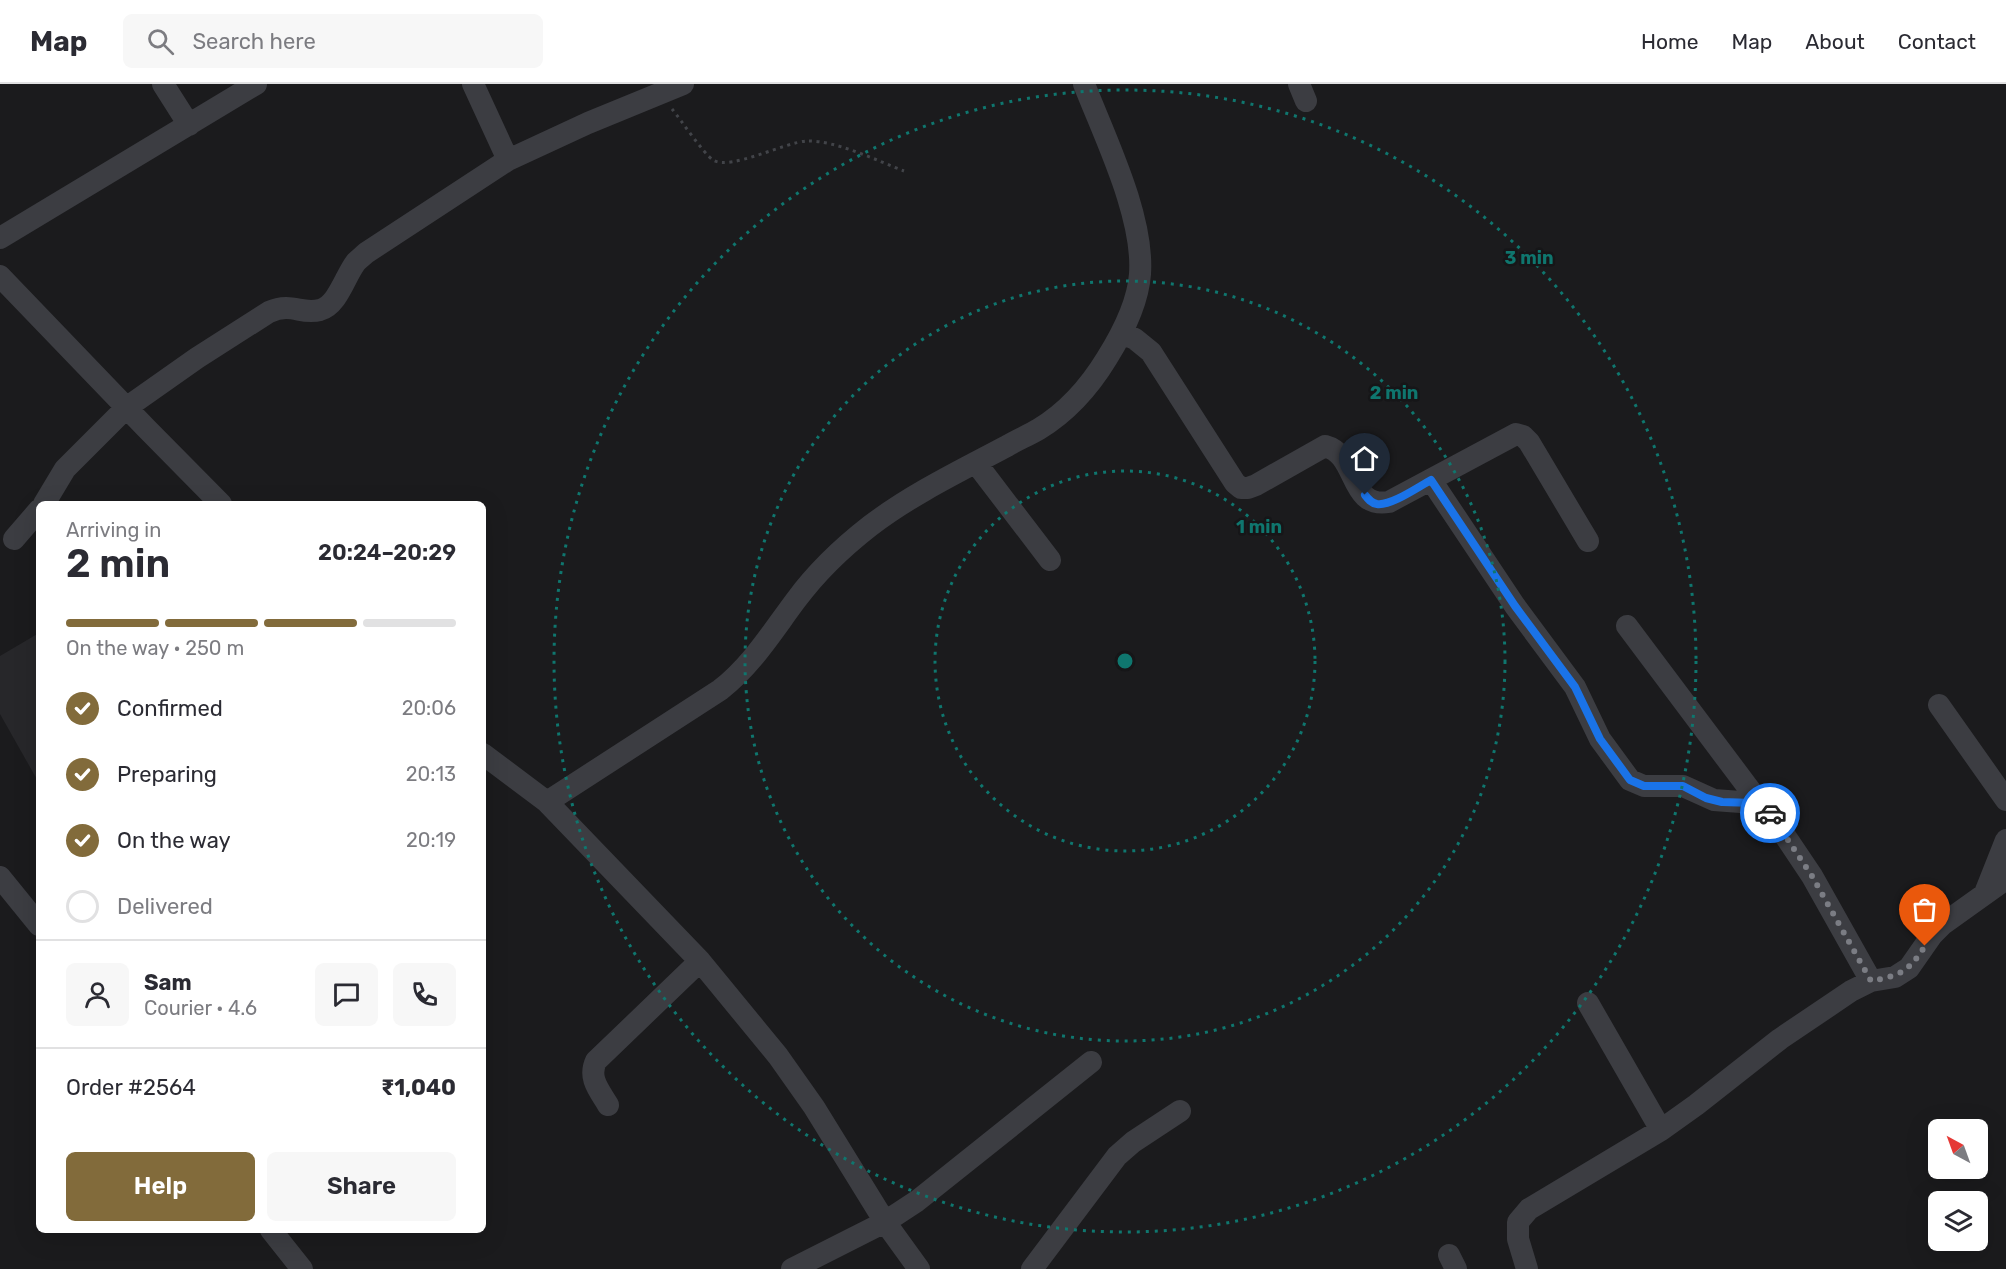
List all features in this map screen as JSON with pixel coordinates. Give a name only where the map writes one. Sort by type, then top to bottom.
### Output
[{"type":"street","points":[[163,84],[189,125]]},
{"type":"street","points":[[0,237],[256,84]]},
{"type":"street","points":[[473,84],[508,160]]},
{"type":"street","points":[[46,501],[65,469],[126,408],[197,358],[269,312],[290,307],[307,311],[322,309],[330,303],[357,261],[366,253],[508,160],[588,123],[683,84]]},
{"type":"street","points":[[547,802],[738,676],[753,660],[798,598],[836,557],[869,527],[897,507],[1040,429],[1068,407],[1096,376],[1122,333],[1132,307],[1140,275],[1133,209],[1084,84]]},
{"type":"street","points":[[0,276],[218,501]]},
{"type":"street","points":[[1122,333],[1136,339],[1151,352],[1240,488],[1256,485],[1325,446],[1335,448],[1343,457],[1359,488],[1370,501],[1377,504],[1389,502],[1516,435],[1522,436],[1535,452],[1588,540]]},
{"type":"street","points":[[976,463],[1050,560]]},
{"type":"street","points":[[1431,480],[1515,606],[1575,687],[1600,739],[1630,780],[1644,786],[1683,786],[1714,800],[1754,803],[1762,806]]},
{"type":"street","points":[[14,539],[36,513]]},
{"type":"street","points":[[1627,626],[1771,815],[1812,876],[1871,981]]},
{"type":"street","points":[[1939,705],[2006,800]]},
{"type":"street","points":[[486,756],[547,802],[700,961],[778,1056],[814,1107],[885,1222],[919,1269]]},
{"type":"street","points":[[1985,894],[2006,840]]},
{"type":"street","points":[[0,876],[36,921]]},
{"type":"street","points":[[1527,1269],[1521,1254],[1518,1222],[1529,1209],[1661,1130],[1780,1039],[1851,991],[1871,981],[1895,976],[1909,968],[1937,930],[2006,879]]},
{"type":"street","points":[[608,1105],[592,1076],[596,1061],[700,961]]},
{"type":"street","points":[[1588,1003],[1661,1130]]},
{"type":"street","points":[[792,1269],[885,1222],[940,1184],[1091,1062]]},
{"type":"street","points":[[1032,1269],[1117,1156],[1133,1142],[1180,1111]]},
{"type":"street","points":[[273,1233],[302,1269]]},
{"type":"path","points":[[660,94],[714,160],[735,162],[793,143],[818,141],[904,171]]},
{"type":"shaded area","points":[[36,635],[36,778],[0,714],[0,656]]},
{"type":"way so far","points":[[1770,813],[1812,876],[1871,981],[1895,976],[1909,968],[1925,946]]},
{"type":"route","points":[[1365,495],[1377,504],[1389,502],[1431,480],[1515,606],[1575,687],[1600,739],[1630,780],[1644,786],[1676,784],[1706,798],[1722,802],[1754,803],[1767,809],[1770,813]]}]
